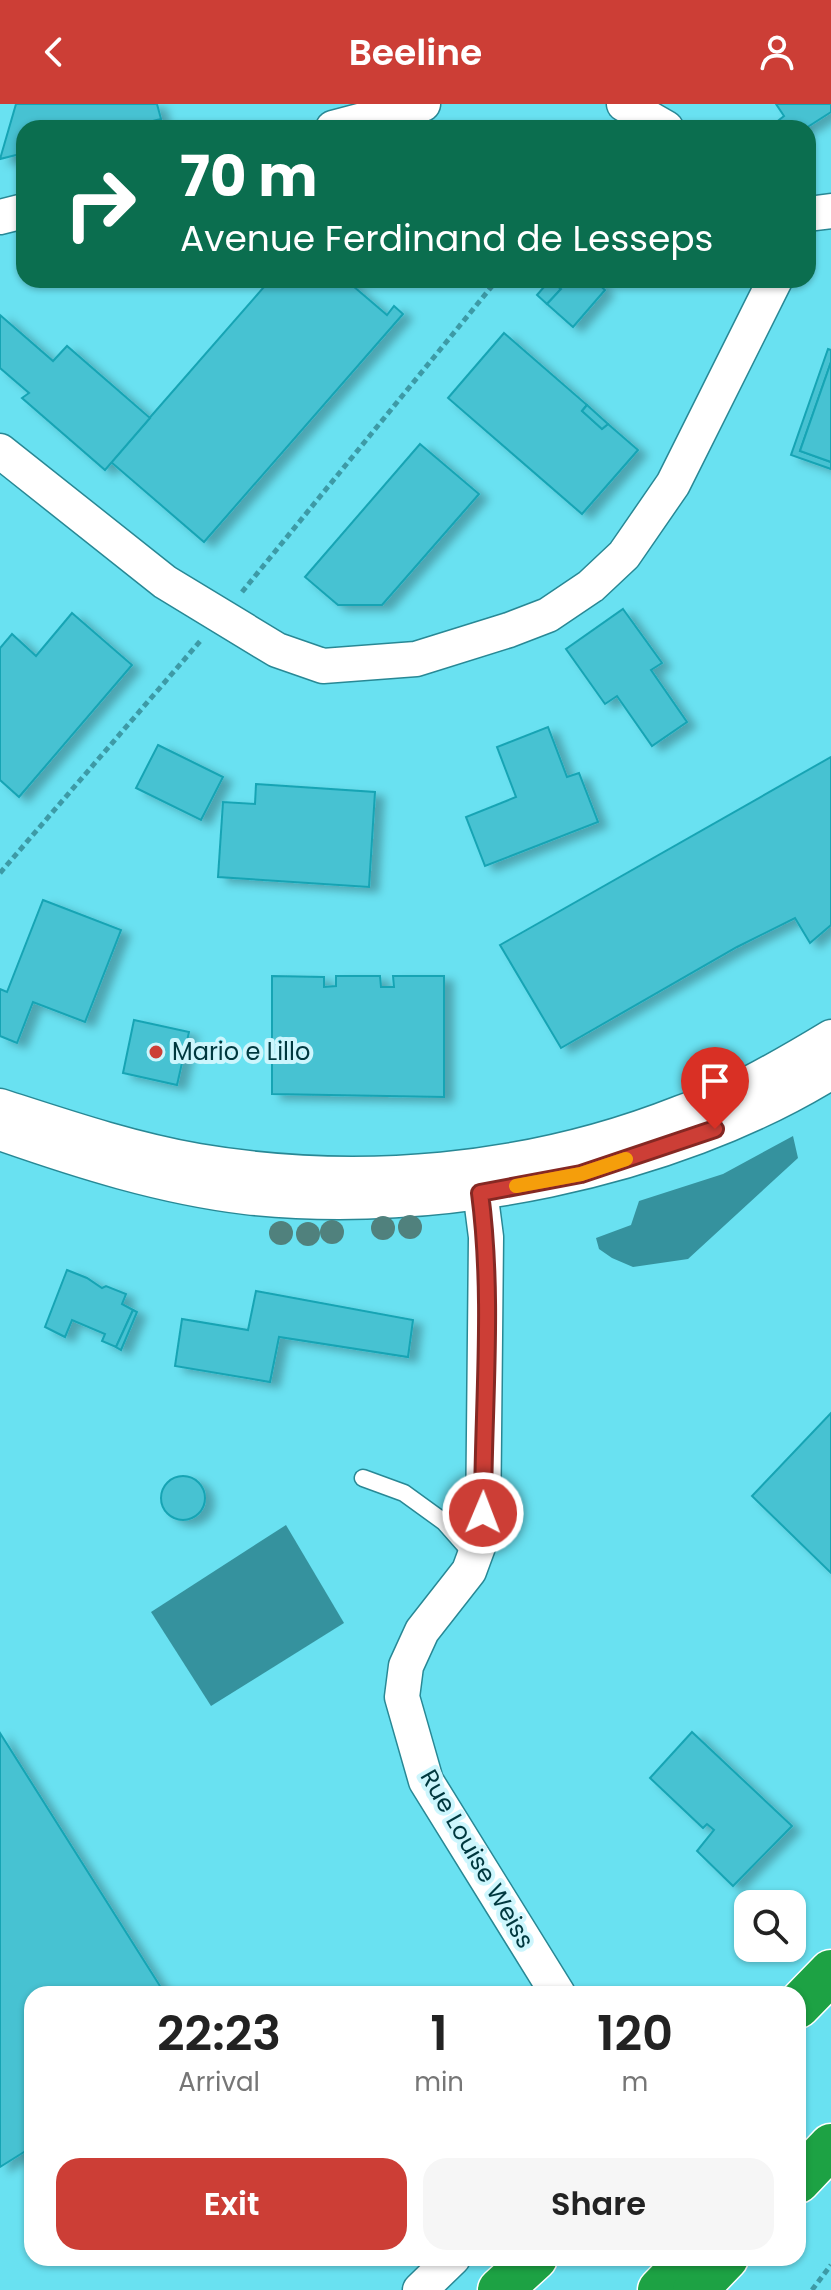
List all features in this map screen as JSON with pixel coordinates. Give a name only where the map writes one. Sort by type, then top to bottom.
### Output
[{"type":"highway","points":[[806,1998],[831,1972]]},
{"type":"highway","points":[[806,2139],[831,2113]]},
{"type":"highway","points":[[806,2173],[831,2146]]},
{"type":"highway","points":[[500,2290],[526,2266]]},
{"type":"highway","points":[[523,2290],[546,2266]]},
{"type":"highway","points":[[660,2290],[683,2266]]},
{"type":"highway","points":[[695,2290],[718,2266]]},
{"type":"street","points":[[363,120],[423,104]]},
{"type":"street","points":[[624,104],[652,120]]},
{"type":"street","points":[[0,451],[165,582],[277,650],[323,666],[416,659],[548,615],[591,586],[624,555],[673,484],[771,288]]},
{"type":"street","points":[[0,1133],[106,1168],[165,1183],[247,1197],[358,1202],[478,1180],[648,1126],[728,1094],[831,1037]]},
{"type":"street","points":[[0,1106],[97,1138],[195,1161],[253,1169],[478,1180],[581,1174],[742,1119],[831,1072]]},
{"type":"street","name":"Rue Louise Weiss","points":[[478,1180],[486,1237],[483,1533],[469,1571],[422,1631],[406,1666],[402,1697],[426,1781],[553,1986]]},
{"type":"street","points":[[420,2290],[445,2266]]},
{"type":"lane","points":[[363,1478],[404,1493],[444,1522],[474,1556]]},
{"type":"path","points":[[0,873],[222,617],[490,288]]},
{"type":"path","points":[[812,2290],[831,2265]]},
{"type":"water","points":[[793,1136],[798,1158],[688,1259],[633,1267],[599,1249],[596,1238],[631,1225],[639,1201],[723,1174]]},
{"type":"water","points":[[286,1525],[344,1623],[211,1706],[151,1612]]},
{"type":"building","points":[[16,104],[157,104],[161,119],[157,120],[16,120],[16,155],[0,159]]},
{"type":"building","points":[[776,104],[831,104],[831,112],[816,122],[779,120],[784,116]]},
{"type":"building","points":[[263,288],[355,288],[387,315],[394,306],[403,314],[204,542],[111,462]]},
{"type":"building","points":[[543,288],[561,289],[547,304],[537,295]]},
{"type":"building","points":[[561,289],[605,290],[573,327],[547,304]]},
{"type":"building","points":[[0,315],[53,361],[67,346],[150,418],[105,470],[22,398],[29,393],[0,368]]},
{"type":"building","points":[[504,333],[587,405],[582,411],[602,429],[608,424],[638,450],[582,514],[448,398]]},
{"type":"building","points":[[828,349],[831,350],[831,362],[800,451],[831,462],[831,469],[791,455]]},
{"type":"building","points":[[831,362],[831,462],[800,451]]},
{"type":"building","points":[[587,405],[608,424],[602,429],[582,411]]},
{"type":"building","points":[[420,444],[479,494],[382,605],[338,605],[305,577]]},
{"type":"building","points":[[623,609],[662,663],[651,670],[687,722],[652,746],[617,696],[605,704],[566,649]]},
{"type":"building","points":[[72,613],[132,665],[19,797],[0,780],[0,648],[12,634],[36,656]]},
{"type":"building","points":[[548,727],[567,777],[579,773],[598,822],[485,866],[466,817],[516,797],[497,747]]},
{"type":"building","points":[[158,745],[223,777],[201,820],[136,788]]},
{"type":"building","points":[[831,757],[831,925],[810,943],[795,918],[737,947],[561,1048],[500,945]]},
{"type":"building","points":[[256,784],[375,792],[369,887],[218,877],[223,802],[255,804]]},
{"type":"building","points":[[43,900],[121,930],[85,1022],[33,1002],[17,1043],[0,1036],[0,989],[7,992]]},
{"type":"building","points":[[272,976],[324,977],[324,987],[336,986],[336,976],[380,976],[381,987],[394,987],[393,976],[444,976],[444,1097],[272,1094]]},
{"type":"building","name":"Mario e Lillo","points":[[134,1020],[189,1032],[177,1085],[123,1073]]},
{"type":"building","points":[[67,1270],[102,1288],[106,1286],[126,1294],[122,1304],[133,1310],[116,1347],[102,1341],[105,1334],[72,1320],[65,1337],[45,1327]]},
{"type":"building","points":[[256,1291],[413,1320],[408,1357],[279,1337],[270,1382],[175,1366],[182,1319],[248,1330]]},
{"type":"building","points":[[133,1310],[137,1312],[121,1350],[116,1347]]},
{"type":"building","points":[[831,1413],[831,1573],[752,1496]]},
{"type":"building","points":[[183,1476],[199,1482],[205,1498],[199,1514],[183,1520],[167,1514],[161,1498],[167,1482]]},
{"type":"building","points":[[692,1732],[792,1826],[733,1886],[697,1851],[714,1830],[707,1824],[703,1828],[650,1778]]},
{"type":"building","points":[[0,1733],[160,1986],[24,1986],[24,2152],[0,2167]]},
{"type":"slow traffic","points":[[516,1186],[581,1174],[626,1159]]},
{"type":"place","name":"Mario e Lillo","points":[[156,1052]]},
{"type":"route","points":[[483,1513],[486,1237],[480,1193],[581,1174],[715,1129]]}]
